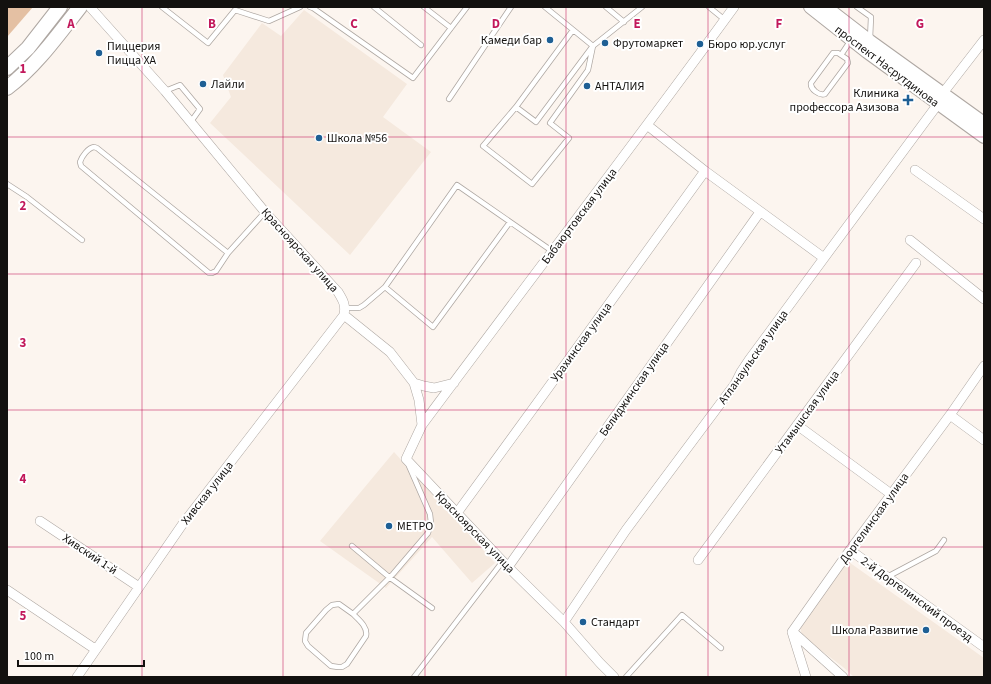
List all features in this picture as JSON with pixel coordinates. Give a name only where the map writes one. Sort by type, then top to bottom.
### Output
[{"type":"main road","points":[[19,78],[8,68],[28,48],[60,7]]},
{"type":"main road","points":[[7,88],[19,78],[56,37],[80,7]]},
{"type":"main road","name":"проспект Насрутдинова","points":[[820,9],[870,41],[940,98],[984,137]]},
{"type":"main road","name":"проспект Насрутдинова","points":[[820,9],[850,40],[867,52],[940,98],[984,123]]},
{"type":"main road","points":[[44,28],[56,37]]},
{"type":"street","name":"Красноярская улица","points":[[90,7],[165,91],[265,212],[338,292],[343,300],[345,311],[390,352],[414,383],[419,400],[422,425]]},
{"type":"street","name":"Бабаюртовская улица","points":[[422,425],[734,7]]},
{"type":"street","name":"Атланаульская улица","points":[[564,622],[626,530],[735,384],[749,360],[984,40]]},
{"type":"street","points":[[647,125],[705,171],[824,258]]},
{"type":"street","points":[[915,170],[984,219]]},
{"type":"street","name":"Урахинская улица","points":[[457,513],[705,171]]},
{"type":"street","name":"Белиджинская улица","points":[[506,564],[760,212]]},
{"type":"street","points":[[910,240],[984,299]]},
{"type":"street","name":"Утамышская улица","points":[[698,560],[916,263]]},
{"type":"street","name":"Хивская улица","points":[[77,677],[95,649],[182,526],[345,311]]},
{"type":"street","name":"Доргелинская улица","points":[[792,632],[984,366]]},
{"type":"street","points":[[414,383],[434,388],[454,383]]},
{"type":"street","points":[[950,415],[984,440]]},
{"type":"street","points":[[406,459],[422,425]]},
{"type":"street","points":[[797,425],[891,494]]},
{"type":"street","name":"Красноярская улица","points":[[406,459],[506,564],[564,622],[614,677]]},
{"type":"street","name":"Хивский 1-й","points":[[40,521],[139,587]]},
{"type":"street","name":"2-й Доргелинский проезд","points":[[850,550],[984,647]]},
{"type":"street","points":[[7,590],[95,649]]},
{"type":"street","points":[[792,632],[806,677]]},
{"type":"street","points":[[792,632],[843,677]]},
{"type":"lane","points":[[162,7],[208,43],[233,8],[269,21],[300,7]]},
{"type":"lane","points":[[312,7],[412,78],[467,7]]},
{"type":"lane","points":[[374,7],[421,45]]},
{"type":"lane","points":[[424,7],[451,28]]},
{"type":"lane","points":[[450,99],[512,7]]},
{"type":"lane","points":[[545,7],[594,46]]},
{"type":"lane","points":[[606,7],[624,22]]},
{"type":"lane","points":[[516,107],[536,122],[594,46],[642,7]]},
{"type":"lane","points":[[709,7],[725,20]]},
{"type":"lane","points":[[857,7],[870,17],[870,41],[867,52]]},
{"type":"lane","points":[[573,30],[516,107],[483,146],[532,184],[569,138],[550,123],[588,70],[594,46]]},
{"type":"lane","points":[[841,55],[850,40]]},
{"type":"lane","points":[[838,53],[841,55],[847,59],[848,63],[825,94],[820,94],[811,88],[811,83],[833,54],[838,53]]},
{"type":"lane","points":[[165,91],[180,85],[200,109],[190,123]]},
{"type":"lane","points":[[228,253],[94,146],[90,148],[81,159],[81,166],[209,273],[216,271],[228,253],[265,212]]},
{"type":"lane","points":[[7,184],[28,197],[82,240]]},
{"type":"lane","points":[[345,311],[359,308],[364,305],[385,287],[457,185],[552,251]]},
{"type":"lane","points":[[385,287],[433,327],[510,222]]},
{"type":"lane","points":[[353,614],[393,574],[428,533],[431,523],[430,514],[406,459]]},
{"type":"lane","points":[[887,577],[936,551],[944,540]]},
{"type":"lane","points":[[352,546],[390,577],[432,608]]},
{"type":"lane","points":[[414,677],[506,564]]},
{"type":"lane","points":[[339,604],[353,614],[366,628],[366,636],[347,664],[342,667],[331,666],[308,646],[305,640],[306,633],[332,605],[339,604]]},
{"type":"lane","points":[[626,677],[682,615],[721,648]]},
{"type":"shaded area","points":[[7,7],[33,7],[7,37]]},
{"type":"shaded area","name":"Школа №56","points":[[304,10],[407,84],[383,117],[431,152],[350,255],[210,123],[231,97],[223,75],[262,23],[281,36]]},
{"type":"shaded area","points":[[394,452],[495,563],[472,583],[432,537],[386,588],[320,541]]},
{"type":"shaded area","points":[[846,560],[984,658],[984,677],[854,677],[802,636],[800,626]]},
{"type":"place","name":"Камеди бар","points":[[550,40]]},
{"type":"place","name":"Фрутомаркет","points":[[605,43]]},
{"type":"place","name":"Бюро юр.услуг","points":[[700,44]]},
{"type":"place","name":"Пиццерия Пицца ХА","points":[[99,53]]},
{"type":"place","name":"Лайли","points":[[203,84]]},
{"type":"place","name":"АНТАЛИЯ","points":[[587,86]]},
{"type":"place","name":"Клиника профессора Азизова","points":[[908,100]]},
{"type":"place","name":"Школа №56","points":[[319,138]]},
{"type":"place","name":"МЕТРО","points":[[389,526]]},
{"type":"place","name":"Стандарт","points":[[583,622]]},
{"type":"place","name":"Школа Развитие","points":[[926,630]]}]
